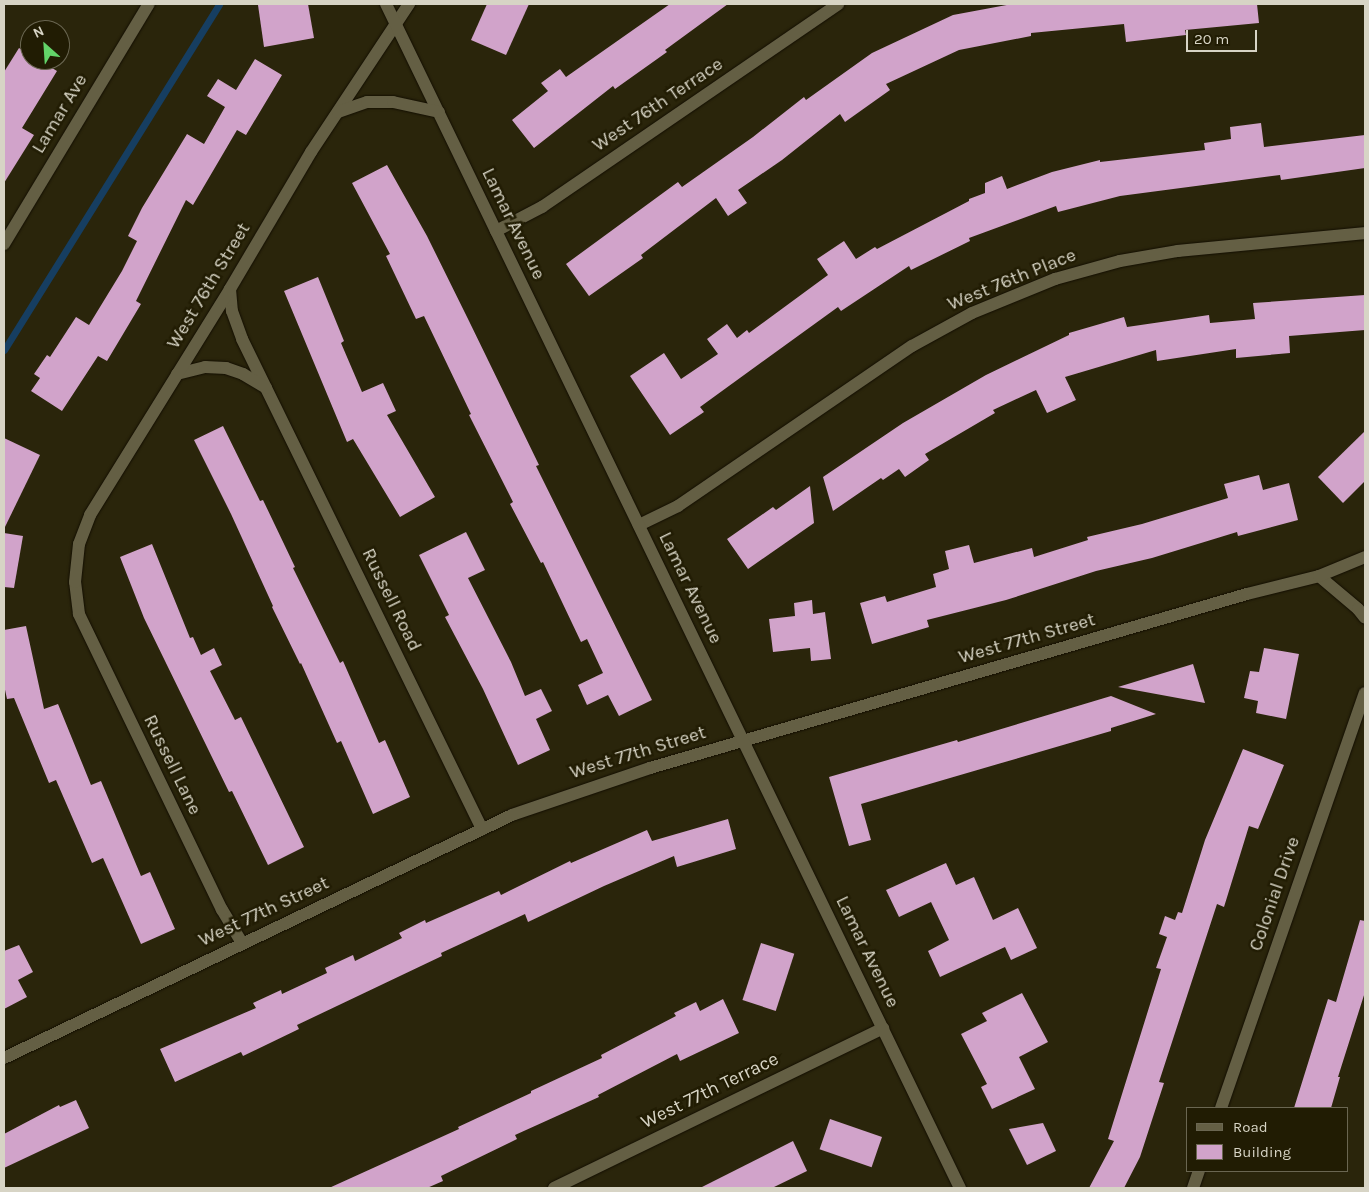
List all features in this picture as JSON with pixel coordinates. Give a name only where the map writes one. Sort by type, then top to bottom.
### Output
[{"type":"street","name":"Lamar Ave","points":[[4,244],[149,4]]},
{"type":"street","name":"Lamar Avenue","points":[[386,4],[960,1188]]},
{"type":"street","name":"West 76th Street","points":[[77,601],[75,582],[79,544],[90,515],[230,289],[311,152],[409,4]]},
{"type":"street","name":"West 76th Terrace","points":[[496,231],[542,207],[838,4]]},
{"type":"street","points":[[338,112],[367,102],[393,102],[439,112]]},
{"type":"street","name":"West 76th Place","points":[[639,525],[678,506],[912,346],[972,313],[1046,283],[1120,261],[1178,251],[1365,233]]},
{"type":"street","name":"Russell Road","points":[[230,289],[232,312],[242,339],[482,829]]},
{"type":"street","points":[[178,374],[205,367],[226,368],[243,374],[266,388]]},
{"type":"street","name":"West 77th Street","points":[[4,1058],[512,814],[570,794],[743,741],[1237,597],[1319,576],[1365,557]]},
{"type":"street","points":[[1319,576],[1358,609],[1365,618]]},
{"type":"street","name":"Russell Lane","points":[[77,601],[79,614],[130,722],[222,910],[242,943]]},
{"type":"street","name":"Colonial Drive","points":[[1221,1107],[1365,693]]},
{"type":"street","name":"West 77th Terrace","points":[[554,1188],[883,1028]]},
{"type":"street","points":[[1193,1188],[1199,1172]]},
{"type":"building","points":[[308,4],[314,38],[264,47],[258,5]]},
{"type":"building","points":[[487,4],[529,4],[506,55],[471,40]]},
{"type":"building","points":[[670,4],[728,4],[665,50],[667,52],[615,89],[613,86],[534,148],[512,120],[548,91],[541,83],[560,69],[566,77]]},
{"type":"building","points":[[1012,4],[1257,4],[1259,23],[1185,30],[1186,35],[1126,42],[1124,24],[1031,33],[1031,36],[959,50],[886,84],[890,90],[845,122],[840,114],[782,160],[738,190],[747,203],[728,216],[716,198],[641,255],[643,258],[589,296],[566,264],[678,182],[682,187],[753,137],[804,97],[806,100],[872,53],[953,15]]},
{"type":"building","points":[[19,48],[20,70],[57,71],[22,128],[34,135],[4,183],[4,72]]},
{"type":"building","points":[[255,59],[282,75],[246,135],[237,130],[193,205],[186,200],[136,301],[141,304],[107,361],[98,356],[62,411],[31,391],[40,378],[34,374],[47,355],[50,357],[76,317],[89,325],[122,271],[137,241],[128,236],[142,208],[187,134],[204,144],[225,107],[207,96],[218,79],[236,90]]},
{"type":"building","points":[[1261,123],[1264,147],[1365,135],[1365,168],[1281,180],[1280,175],[1120,196],[1058,212],[1056,206],[969,238],[970,241],[911,270],[909,266],[841,311],[838,307],[700,407],[704,412],[670,435],[630,376],[664,353],[681,379],[718,354],[707,339],[727,324],[737,338],[747,330],[749,333],[828,275],[817,259],[844,241],[856,259],[875,247],[877,249],[969,201],[969,199],[985,193],[985,183],[1002,176],[1007,189],[1052,172],[1100,160],[1100,162],[1205,150],[1204,143],[1231,139],[1230,127]]},
{"type":"building","points":[[387,165],[427,236],[539,465],[536,466],[652,700],[619,716],[608,695],[587,705],[578,685],[603,673],[587,639],[581,642],[543,562],[541,563],[510,504],[513,502],[469,415],[471,414],[424,316],[416,319],[386,256],[390,254],[352,183]]},
{"type":"building","points":[[318,277],[344,341],[341,343],[362,392],[383,383],[396,411],[387,415],[435,497],[400,517],[353,439],[347,442],[284,291]]},
{"type":"building","points":[[1365,295],[1365,330],[1289,336],[1290,353],[1236,358],[1236,349],[1157,361],[1156,350],[1065,377],[1076,400],[1047,413],[1036,390],[993,410],[995,413],[925,454],[929,460],[905,477],[899,469],[883,480],[881,478],[833,511],[823,477],[903,423],[986,375],[1069,335],[1069,333],[1124,317],[1127,327],[1209,315],[1210,323],[1255,319],[1253,303]]},
{"type":"building","points":[[223,426],[260,501],[263,500],[295,567],[293,568],[340,663],[343,661],[379,743],[385,740],[410,797],[373,814],[341,741],[337,743],[301,663],[272,607],[231,514],[194,440]]},
{"type":"building","points":[[1365,431],[1365,481],[1343,503],[1318,477]]},
{"type":"building","points":[[4,438],[40,455],[4,529]]},
{"type":"building","points":[[1259,475],[1263,490],[1289,483],[1298,520],[1238,536],[1237,532],[1152,558],[1096,571],[1006,600],[927,620],[929,627],[872,644],[860,603],[885,596],[887,602],[936,587],[933,574],[949,569],[945,551],[969,545],[974,563],[1032,548],[1034,557],[1088,540],[1087,537],[1142,524],[1228,498],[1224,484]]},
{"type":"building","points":[[810,486],[814,523],[748,569],[727,539],[773,507],[776,510]]},
{"type":"building","points":[[466,532],[485,570],[468,578],[511,662],[525,696],[541,689],[552,711],[536,719],[550,750],[518,765],[483,689],[445,617],[449,615],[419,555]]},
{"type":"building","points":[[4,533],[23,536],[14,588],[4,587]]},
{"type":"building","points":[[152,544],[190,638],[193,637],[201,655],[214,648],[222,665],[210,671],[235,720],[241,717],[304,847],[268,865],[232,791],[229,792],[144,618],[120,557]]},
{"type":"building","points":[[812,600],[813,614],[825,612],[831,659],[811,661],[810,648],[773,652],[769,619],[795,616],[794,603]]},
{"type":"building","points":[[26,626],[44,709],[58,704],[91,785],[101,781],[141,876],[150,872],[175,929],[141,944],[103,858],[92,863],[56,780],[49,783],[14,698],[7,699],[4,685],[4,630]]},
{"type":"building","points":[[1264,648],[1299,654],[1286,719],[1256,713],[1258,701],[1244,698],[1250,671],[1259,672]]},
{"type":"building","points":[[1193,664],[1205,703],[1118,687]]},
{"type":"building","points":[[1111,696],[1156,714],[1111,728],[1111,731],[861,804],[871,840],[849,846],[829,777],[957,740],[958,742]]},
{"type":"building","points":[[1243,749],[1284,765],[1258,829],[1249,826],[1224,907],[1217,904],[1159,1082],[1164,1083],[1140,1157],[1124,1188],[1089,1188],[1114,1141],[1108,1139],[1161,969],[1156,968],[1167,937],[1159,934],[1165,916],[1175,920],[1178,912],[1182,913],[1205,840]]},
{"type":"building","points":[[728,819],[736,849],[677,867],[674,856],[528,922],[525,914],[441,953],[442,956],[297,1025],[299,1029],[243,1056],[241,1052],[175,1082],[160,1049],[256,1008],[253,1003],[281,990],[282,994],[327,973],[325,968],[353,955],[355,961],[402,938],[399,933],[425,920],[426,923],[499,891],[501,895],[570,861],[571,863],[647,830],[652,841]]},
{"type":"building","points":[[946,863],[956,885],[974,877],[993,920],[1018,908],[1037,948],[1011,960],[1005,947],[940,977],[928,951],[949,940],[931,902],[899,917],[886,890]]},
{"type":"building","points":[[1360,920],[1365,921],[1365,992],[1338,1077],[1340,1077],[1331,1107],[1294,1107],[1328,999],[1336,1002]]},
{"type":"building","points":[[761,943],[794,954],[776,1011],[742,1000]]},
{"type":"building","points":[[19,945],[33,972],[18,980],[27,997],[4,1009],[4,951]]},
{"type":"building","points":[[1022,993],[1048,1042],[1019,1057],[1035,1089],[992,1109],[981,1087],[987,1084],[961,1034],[987,1021],[982,1013]]},
{"type":"building","points":[[723,999],[739,1033],[680,1061],[677,1054],[598,1095],[599,1097],[515,1135],[517,1139],[441,1176],[443,1181],[427,1188],[329,1188],[459,1129],[458,1127],[602,1058],[601,1055],[676,1016],[674,1013],[696,1002],[700,1011]]},
{"type":"building","points":[[76,1100],[89,1128],[4,1168],[4,1134],[59,1105],[60,1107]]},
{"type":"building","points":[[830,1119],[882,1137],[872,1167],[820,1149]]},
{"type":"building","points":[[1043,1123],[1056,1151],[1027,1165],[1009,1129]]},
{"type":"building","points":[[793,1141],[807,1171],[772,1188],[700,1188]]},
{"type":"waterway","points":[[4,350],[219,4]]}]
